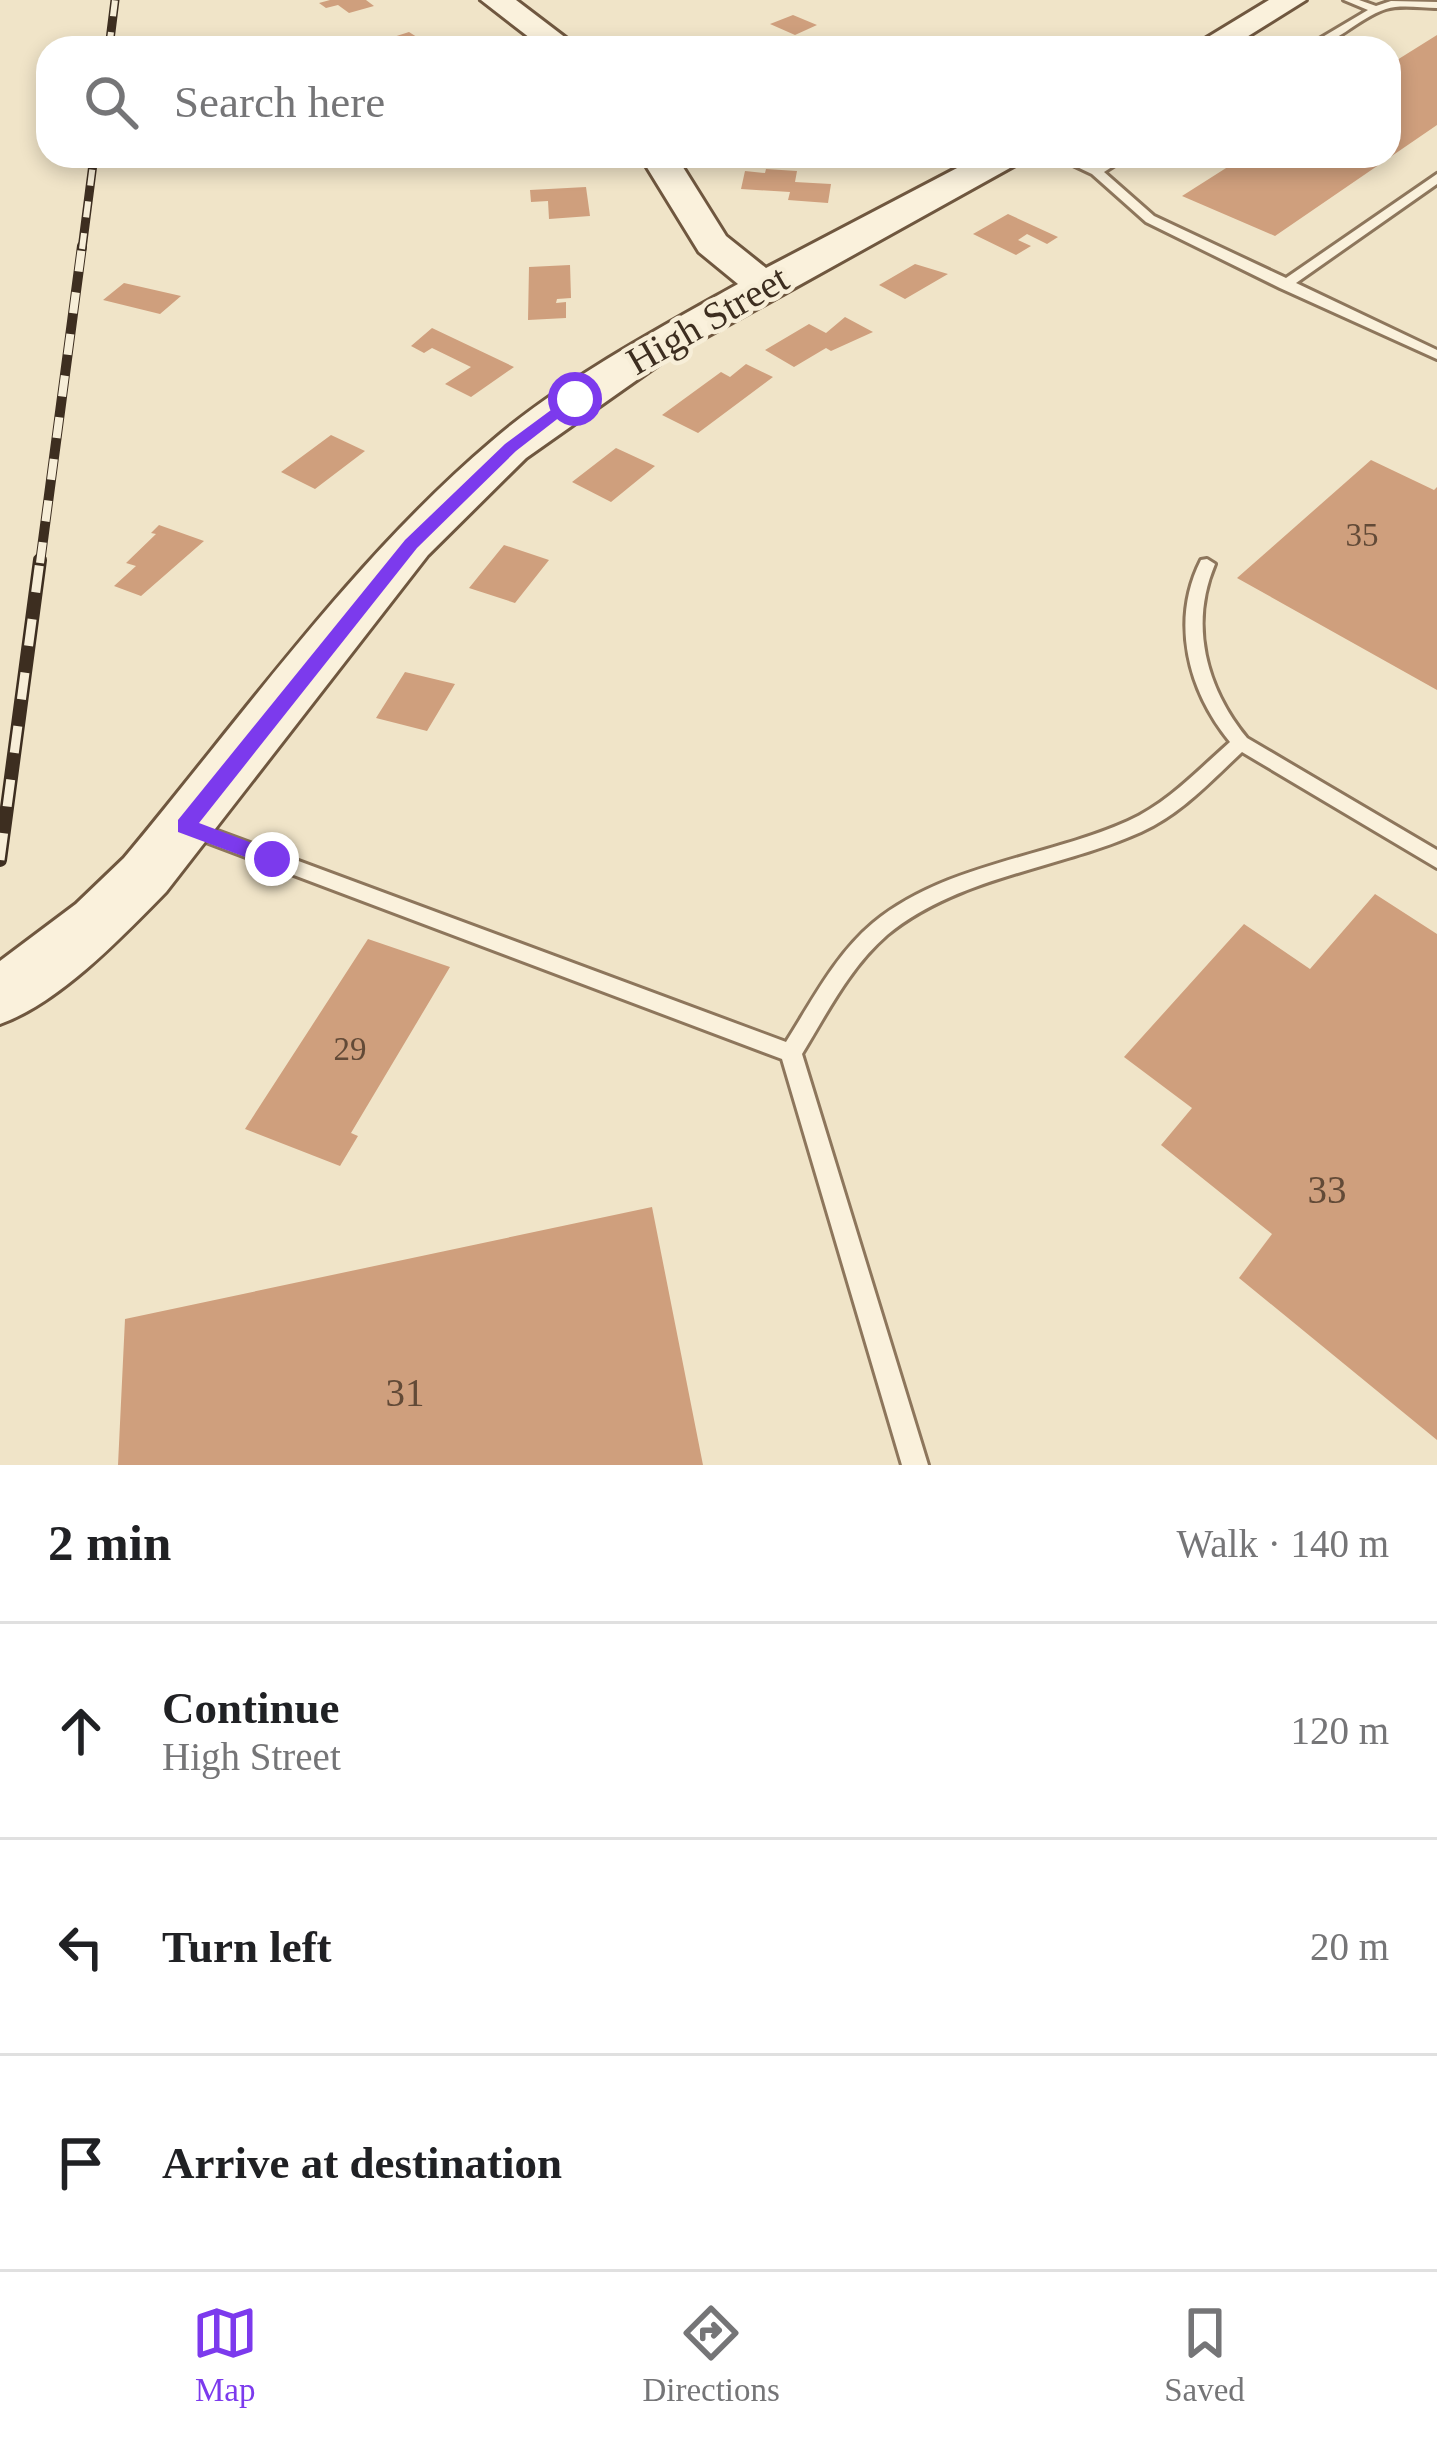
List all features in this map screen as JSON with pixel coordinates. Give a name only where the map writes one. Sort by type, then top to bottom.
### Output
[{"type":"main road","points":[[496,0],[546,36]]},
{"type":"main road","points":[[1231,36],[1292,0]]},
{"type":"main road","points":[[664,168],[687,211],[731,266],[766,284]]},
{"type":"main road","name":"High Street","points":[[0,997],[98,922],[185,826],[400,556],[477,477],[594,386],[766,284],[984,168]]},
{"type":"lane","points":[[1349,0],[1376,9]]},
{"type":"lane","points":[[1330,36],[1391,4],[1437,5]]},
{"type":"lane","points":[[1087,168],[1135,211],[1437,355]]},
{"type":"lane","points":[[1096,172],[1103,168]]},
{"type":"lane","points":[[1285,286],[1437,178]]},
{"type":"lane","points":[[1207,564],[1196,584],[1192,610],[1205,688],[1221,723],[1241,743],[1437,860]]},
{"type":"lane","points":[[915,1465],[791,1053],[850,962],[883,927],[928,900],[986,876],[1144,823],[1241,743]]},
{"type":"lane","points":[[185,826],[791,1053]]},
{"type":"building","points":[[366,0],[374,6],[349,13],[338,5],[326,8],[319,3]]},
{"type":"building","points":[[793,15],[817,25],[795,35],[770,24]]},
{"type":"building","points":[[1437,35],[1437,125],[1401,150],[1401,58]]},
{"type":"building","points":[[1226,168],[1374,168],[1275,236],[1182,196]]},
{"type":"building","points":[[766,169],[797,171],[795,182],[831,184],[828,203],[788,200],[790,192],[741,189],[745,171],[765,173]]},
{"type":"building","points":[[586,187],[590,216],[549,219],[548,201],[531,202],[530,190]]},
{"type":"building","points":[[1008,214],[1058,237],[1047,244],[1027,234],[1018,240],[1031,246],[1016,255],[973,234]]},
{"type":"building","points":[[915,264],[948,274],[905,299],[879,285]]},
{"type":"building","points":[[570,265],[571,298],[556,303],[566,302],[566,318],[528,320],[529,267]]},
{"type":"building","points":[[124,283],[181,296],[160,314],[103,300]]},
{"type":"building","points":[[845,317],[873,332],[831,351],[826,348],[794,367],[765,350],[809,324],[826,333]]},
{"type":"building","points":[[432,328],[514,367],[471,397],[445,384],[471,367],[432,348],[424,353],[411,346]]},
{"type":"building","points":[[746,364],[773,377],[698,433],[662,415],[721,372],[730,377]]},
{"type":"building","points":[[331,435],[365,451],[315,489],[281,472]]},
{"type":"building","points":[[616,448],[655,466],[611,502],[572,482]]},
{"type":"building","points":[[1371,460],[1434,490],[1437,487],[1437,690],[1237,578]]},
{"type":"building","points":[[159,525],[204,541],[141,596],[114,586],[136,566],[126,563],[156,534],[151,533]]},
{"type":"building","points":[[504,545],[549,560],[515,603],[469,588]]},
{"type":"building","points":[[405,672],[455,684],[427,731],[376,718]]},
{"type":"building","points":[[1375,894],[1437,934],[1437,1440],[1239,1278],[1272,1234],[1161,1145],[1192,1108],[1124,1057],[1244,924],[1310,969]]},
{"type":"building","points":[[368,939],[450,967],[351,1133],[358,1136],[340,1166],[245,1129]]},
{"type":"building","points":[[652,1207],[703,1465],[118,1465],[125,1319]]},
{"type":"railway","points":[[110,36],[115,0]]},
{"type":"railway","points":[[82,249],[92,168]]},
{"type":"railway","points":[[40,563],[82,246]]},
{"type":"railway","points":[[0,860],[40,560]]},
{"type":"route","points":[[272,859],[185,826],[411,544],[477,477],[575,399]]}]
